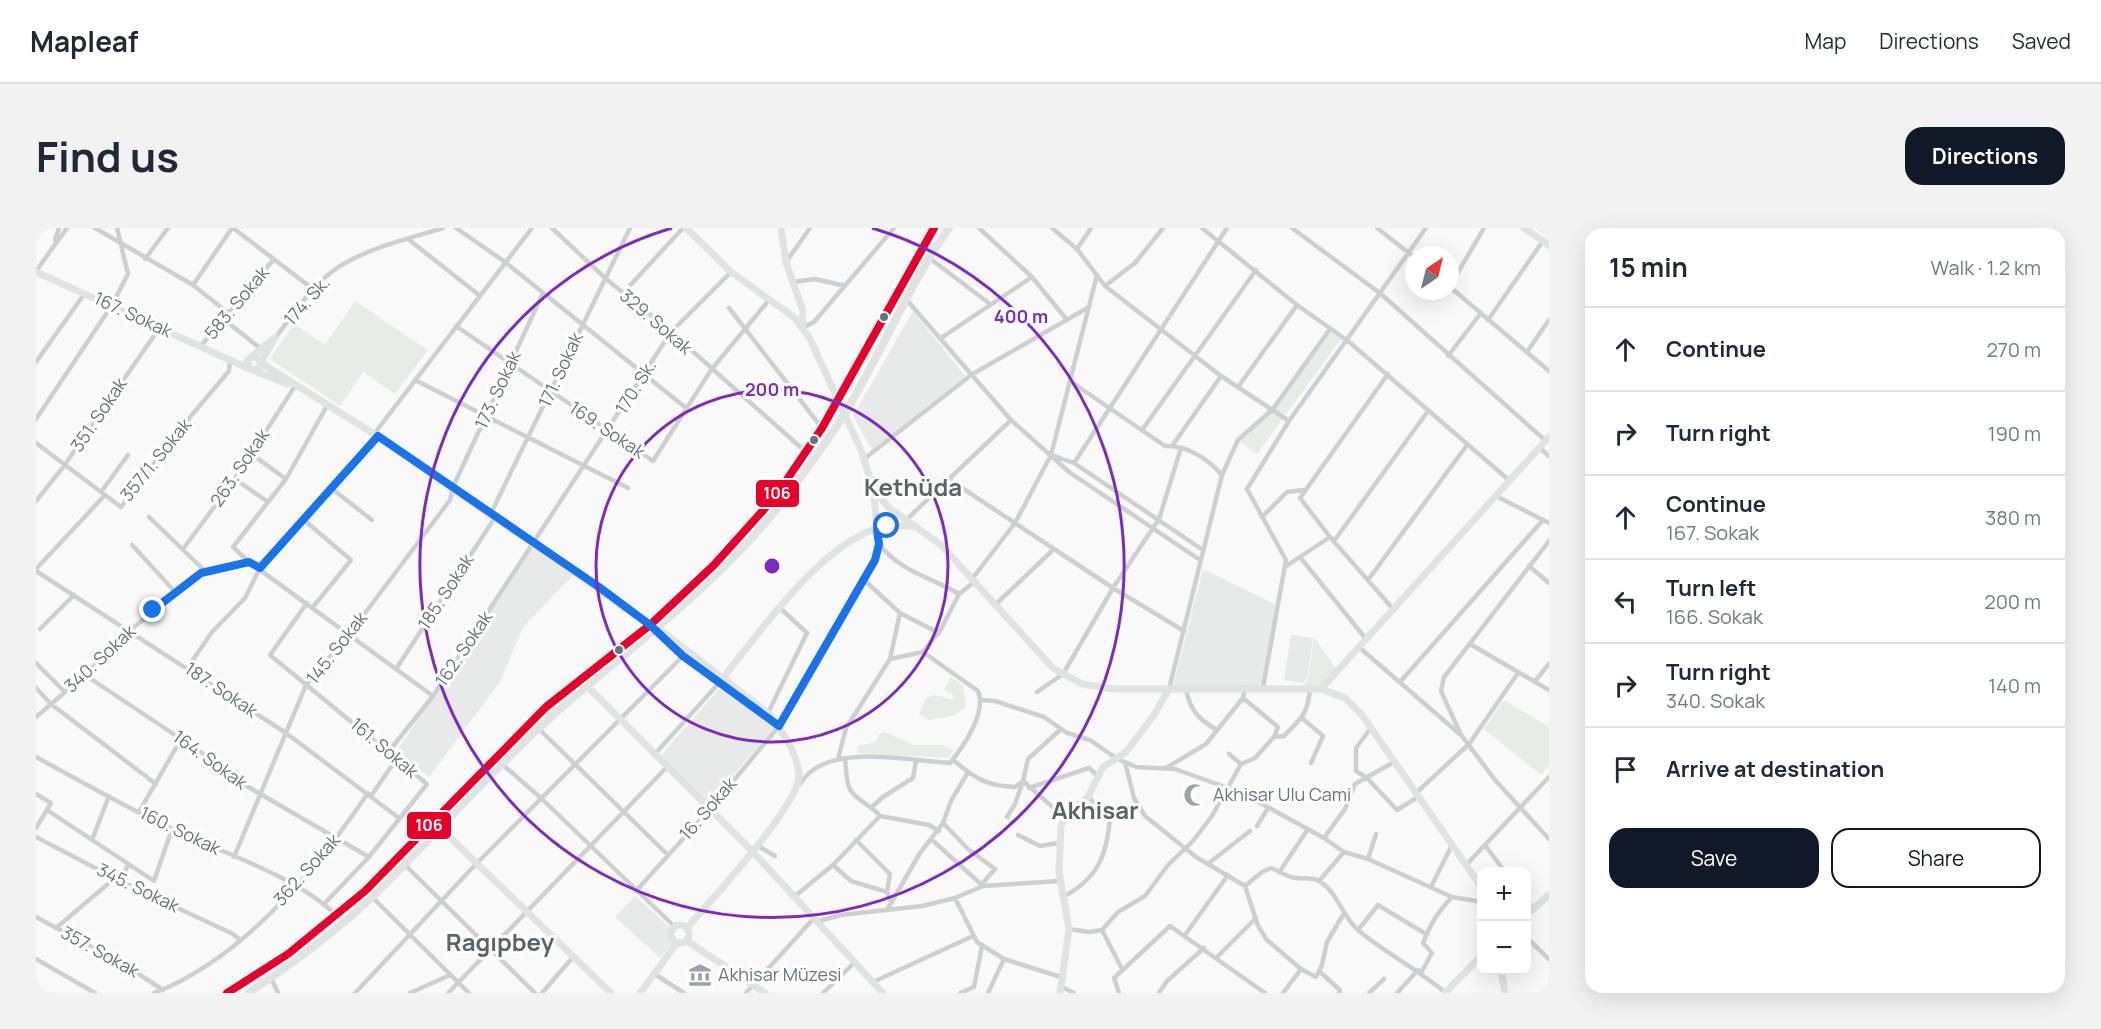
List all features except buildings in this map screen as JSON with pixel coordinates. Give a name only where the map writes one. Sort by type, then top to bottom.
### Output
[{"type":"main road","points":[[227,993],[288,954],[365,891],[432,820],[546,707],[654,628],[714,565],[775,497],[822,428],[934,228]]},
{"type":"main road","points":[[248,993],[315,947],[372,897],[539,729],[718,573],[778,507],[843,416],[928,257],[949,228]]},
{"type":"street","points":[[37,274],[54,243],[59,228]]},
{"type":"street","points":[[54,243],[67,228]]},
{"type":"street","points":[[95,228],[192,285],[227,312]]},
{"type":"street","points":[[36,419],[112,305],[128,274],[117,228]]},
{"type":"street","points":[[145,259],[168,228]]},
{"type":"street","points":[[192,285],[232,228],[313,289]]},
{"type":"street","name":"174. Sk.","points":[[274,338],[313,289],[346,262],[443,228]]},
{"type":"street","points":[[456,228],[505,262],[686,408]]},
{"type":"street","points":[[188,667],[212,632],[245,598],[260,568],[376,435],[415,380],[532,228]]},
{"type":"street","name":"329. Sokak","points":[[552,228],[605,278],[671,332],[711,370],[806,452]]},
{"type":"street","name":"171. Sokak","points":[[494,514],[528,438],[630,228]]},
{"type":"street","points":[[623,293],[684,228],[731,272],[795,318],[810,339],[864,459],[873,488],[879,544],[875,560],[779,726]]},
{"type":"street","points":[[781,228],[786,262],[803,311],[802,328]]},
{"type":"street","points":[[786,262],[810,228]]},
{"type":"street","points":[[802,328],[814,322],[894,228]]},
{"type":"street","points":[[979,228],[1032,277],[1067,320]]},
{"type":"street","points":[[1052,228],[1077,249],[1105,286],[1221,376],[1289,421]]},
{"type":"street","points":[[1077,249],[1091,228]]},
{"type":"street","points":[[1105,286],[1135,263],[1163,228]]},
{"type":"street","points":[[1202,228],[1297,305],[1348,341],[1510,481]]},
{"type":"street","points":[[1074,463],[1227,228]]},
{"type":"street","points":[[1292,228],[1381,294],[1545,442],[1549,456]]},
{"type":"street","points":[[1377,228],[1405,250]]},
{"type":"street","points":[[1416,246],[1425,228]]},
{"type":"street","points":[[1459,271],[1484,228]]},
{"type":"street","points":[[1488,320],[1546,243],[1524,228]]},
{"type":"street","points":[[1541,228],[1549,233]]},
{"type":"street","points":[[408,239],[480,295]]},
{"type":"street","points":[[928,257],[990,304]]},
{"type":"street","name":"583. Sokak","points":[[200,347],[227,312],[274,259]]},
{"type":"street","points":[[1263,687],[1286,560],[1247,489],[1289,421],[1405,264]]},
{"type":"street","points":[[1142,430],[1256,270]]},
{"type":"street","name":"170. Sk.","points":[[535,543],[671,332],[731,272]]},
{"type":"street","name":"167. Sokak","points":[[37,274],[112,305],[252,370],[308,392]]},
{"type":"street","points":[[890,659],[923,652],[939,633],[959,594],[973,581],[1015,523],[1051,455],[1096,275]]},
{"type":"street","points":[[941,338],[1032,277]]},
{"type":"street","points":[[793,282],[815,279],[845,286]]},
{"type":"street","points":[[36,362],[85,293]]},
{"type":"street","name":"173. Sokak","points":[[453,487],[543,293]]},
{"type":"street","points":[[1459,294],[1549,371]]},
{"type":"street","points":[[905,298],[1011,420],[1069,472],[1200,560]]},
{"type":"street","name":"169. Sokak","points":[[456,326],[653,461],[711,370],[769,300]]},
{"type":"street","points":[[1239,387],[1297,305]]},
{"type":"street","points":[[864,459],[971,375],[1089,307]]},
{"type":"street","points":[[729,308],[822,428]]},
{"type":"street","points":[[1448,356],[1481,313]]},
{"type":"street","points":[[222,318],[260,348]]},
{"type":"street","points":[[1527,352],[1549,320]]},
{"type":"street","name":"351. Sokak","points":[[36,501],[64,466],[160,327]]},
{"type":"street","points":[[1074,993],[1061,990],[1069,929],[1060,881],[1061,826],[1065,818],[1088,797],[1103,768],[1126,752],[1154,715],[1169,688],[1222,475],[1238,440],[1272,409],[1330,329]]},
{"type":"street","points":[[274,338],[259,368],[252,370],[247,365],[250,358],[274,338]]},
{"type":"street","points":[[230,360],[257,357],[261,363],[376,435],[494,514],[654,628],[779,726]]},
{"type":"street","name":"357/1. Sokak","points":[[36,443],[121,507],[180,429],[229,371],[230,360]]},
{"type":"street","points":[[1388,375],[1300,498],[1303,505],[1394,610]]},
{"type":"street","points":[[1172,446],[1221,376]]},
{"type":"street","name":"169. Sokak","points":[[415,380],[628,488]]},
{"type":"street","points":[[1070,381],[1165,446],[1181,448],[1211,462],[1222,475]]},
{"type":"street","name":"263. Sokak","points":[[183,549],[236,479],[250,453],[295,387]]},
{"type":"street","points":[[328,404],[286,479],[233,548],[433,696]]},
{"type":"street","points":[[1285,567],[1332,539],[1428,411]]},
{"type":"street","points":[[906,520],[1011,420]]},
{"type":"street","points":[[1321,689],[1545,442]]},
{"type":"street","points":[[1368,580],[1467,445]]},
{"type":"street","points":[[1037,692],[1063,674],[1113,588],[1159,519],[1181,448]]},
{"type":"street","points":[[250,453],[286,479]]},
{"type":"street","points":[[36,570],[103,493],[128,455]]},
{"type":"street","points":[[1051,455],[1074,463],[1203,550]]},
{"type":"street","points":[[236,479],[268,502]]},
{"type":"street","points":[[950,480],[1113,588],[1184,631]]},
{"type":"street","name":"145. Sokak","points":[[234,857],[306,685],[350,633],[450,500],[453,487]]},
{"type":"street","points":[[331,488],[372,520]]},
{"type":"street","points":[[873,488],[888,507],[941,545],[1053,668],[1082,684],[1114,689],[1310,688],[1321,689],[1345,698],[1371,728],[1477,881]]},
{"type":"street","points":[[1262,517],[1287,492],[1304,490]]},
{"type":"street","points":[[1496,496],[1549,523]]},
{"type":"street","name":"185. Sokak","points":[[396,669],[494,514]]},
{"type":"street","points":[[149,517],[206,572]]},
{"type":"street","points":[[304,520],[351,560],[313,607]]},
{"type":"street","points":[[1400,682],[1543,520]]},
{"type":"street","points":[[654,755],[721,681],[802,580],[864,534],[887,526],[915,526]]},
{"type":"street","points":[[1462,736],[1441,691],[1444,677],[1549,541]]},
{"type":"street","name":"162. Sokak","points":[[389,751],[433,696],[535,543]]},
{"type":"street","points":[[879,544],[889,557],[910,572],[941,583],[959,594]]},
{"type":"street","points":[[132,545],[177,594]]},
{"type":"street","points":[[995,605],[1054,549]]},
{"type":"street","points":[[1300,558],[1367,640]]},
{"type":"street","name":"340. Sokak","points":[[36,717],[85,675],[129,631],[206,572],[249,562]]},
{"type":"street","points":[[1529,566],[1549,583]]},
{"type":"street","name":"187. Sokak","points":[[36,570],[286,733],[399,818]]},
{"type":"street","points":[[864,580],[900,613],[939,633]]},
{"type":"street","points":[[40,629],[74,595]]},
{"type":"street","name":"161. Sokak","points":[[307,603],[270,655],[427,784],[399,818]]},
{"type":"street","points":[[768,713],[807,633],[780,608]]},
{"type":"street","points":[[838,759],[846,728],[890,659],[900,613]]},
{"type":"street","points":[[654,628],[683,656],[768,713],[779,726],[792,751],[800,774],[797,787]]},
{"type":"street","points":[[1470,644],[1549,690]]},
{"type":"street","points":[[1360,648],[1462,736],[1495,780],[1549,839]]},
{"type":"street","points":[[687,928],[756,849],[797,787],[813,770],[838,759],[865,756],[950,764],[978,715],[981,700],[978,691],[923,652]]},
{"type":"street","points":[[355,993],[476,864],[683,656]]},
{"type":"street","points":[[36,663],[65,692]]},
{"type":"street","points":[[1535,681],[1549,664]]},
{"type":"street","points":[[1371,728],[1356,748],[1356,771],[1367,778],[1397,810],[1417,795],[1469,744],[1518,673]]},
{"type":"street","name":"164. Sokak","points":[[85,675],[205,755],[219,770],[369,857]]},
{"type":"street","points":[[580,680],[710,810],[756,849],[795,896],[883,993]]},
{"type":"street","points":[[1166,768],[1206,744],[1243,699],[1245,687]]},
{"type":"street","points":[[36,688],[51,704],[156,784]]},
{"type":"street","points":[[1274,737],[1284,736],[1302,718],[1308,708],[1310,688]]},
{"type":"street","points":[[1186,689],[1189,705],[1196,715],[1217,730]]},
{"type":"street","points":[[1069,929],[1089,932],[1102,930],[1118,912],[1145,896],[1212,816],[1241,764],[1255,758],[1274,737],[1278,727],[1274,722],[1243,699]]},
{"type":"street","points":[[981,700],[995,701],[1044,717],[1061,729],[1090,740],[1116,758],[1146,770],[1166,768],[1227,787],[1308,829],[1344,852],[1368,859],[1452,897],[1477,901]]},
{"type":"street","points":[[1302,718],[1323,736],[1311,763]]},
{"type":"street","name":"16. Sokak","points":[[636,891],[710,810],[779,726]]},
{"type":"street","points":[[539,729],[668,855]]},
{"type":"street","points":[[1007,817],[1015,804],[1028,759],[1061,729]]},
{"type":"street","points":[[139,812],[181,739]]},
{"type":"street","points":[[1229,754],[1241,764]]},
{"type":"street","name":"160. Sokak","points":[[36,757],[172,829],[295,886],[324,904],[336,915]]},
{"type":"street","name":"362. Sokak","points":[[240,940],[295,886],[337,838],[397,758]]},
{"type":"street","points":[[845,758],[849,788],[855,796],[873,806],[880,816],[929,825],[939,831]]},
{"type":"street","points":[[953,760],[968,772],[995,786],[1015,787],[1023,781]]},
{"type":"street","points":[[873,806],[883,796],[913,778],[916,762]]},
{"type":"street","points":[[1125,762],[1134,798],[1145,816],[1184,848],[1245,886],[1256,918],[1267,940],[1301,969],[1316,977],[1327,942],[1343,915]]},
{"type":"street","points":[[1323,838],[1345,809],[1355,784],[1394,762]]},
{"type":"street","points":[[502,764],[542,799],[675,927]]},
{"type":"street","points":[[448,993],[667,767]]},
{"type":"street","points":[[1029,788],[1089,768],[1098,776]]},
{"type":"street","points":[[887,910],[931,839],[939,831],[951,801],[968,772]]},
{"type":"street","points":[[1466,865],[1549,777]]},
{"type":"street","points":[[1023,781],[1065,818]]},
{"type":"street","points":[[36,794],[51,803],[36,828]]},
{"type":"street","points":[[92,840],[109,796]]},
{"type":"street","points":[[1064,897],[1090,879],[1108,838],[1110,817],[1088,797]]},
{"type":"street","points":[[1257,826],[1268,808]]},
{"type":"street","points":[[47,810],[154,881],[172,829]]},
{"type":"street","points":[[795,896],[833,865],[880,816]]},
{"type":"street","points":[[324,904],[369,857],[399,818]]},
{"type":"street","points":[[432,820],[611,993]]},
{"type":"street","points":[[943,823],[968,849],[995,869],[982,885]]},
{"type":"street","points":[[1280,871],[1308,829]]},
{"type":"street","points":[[1209,863],[1250,831]]},
{"type":"street","points":[[1368,859],[1376,834]]},
{"type":"street","points":[[1018,835],[1040,846],[1059,843]]},
{"type":"street","name":"345. Sokak","points":[[36,837],[117,879],[233,933],[240,940]]},
{"type":"street","points":[[931,839],[982,885]]},
{"type":"street","points":[[856,840],[890,874],[886,892],[891,903]]},
{"type":"street","points":[[1431,887],[1452,845]]},
{"type":"street","points":[[1485,845],[1501,867]]},
{"type":"street","points":[[756,849],[775,856]]},
{"type":"street","points":[[1319,881],[1344,852]]},
{"type":"street","points":[[404,864],[535,993]]},
{"type":"street","points":[[56,928],[117,879],[128,865]]},
{"type":"street","points":[[833,865],[851,881],[886,892]]},
{"type":"street","points":[[1245,886],[1262,872],[1271,868],[1296,879],[1304,877],[1319,881],[1334,894],[1343,915],[1358,930],[1420,971],[1445,993],[1477,960]]},
{"type":"street","points":[[1185,935],[1228,875]]},
{"type":"street","points":[[746,993],[817,919],[921,906],[955,898],[982,885],[1060,881]]},
{"type":"street","points":[[1531,903],[1549,895]]},
{"type":"street","points":[[1531,911],[1549,895]]},
{"type":"street","points":[[372,897],[469,993]]},
{"type":"street","points":[[1397,993],[1420,971],[1432,953],[1423,943],[1426,934],[1434,915],[1452,897]]},
{"type":"street","points":[[955,898],[973,936],[982,946],[1004,959],[1064,978]]},
{"type":"street","points":[[1358,930],[1378,905],[1426,934]]},
{"type":"street","name":"357. Sokak","points":[[36,917],[125,965],[163,990]]},
{"type":"street","points":[[1217,957],[1256,918]]},
{"type":"street","points":[[677,943],[671,934],[675,927],[682,925],[689,933],[687,941]]},
{"type":"street","points":[[1119,993],[1114,978],[1170,926],[1265,993]]},
{"type":"street","points":[[1102,930],[1122,969]]},
{"type":"street","points":[[873,982],[973,936]]},
{"type":"street","points":[[154,993],[219,958],[240,940]]},
{"type":"street","points":[[640,993],[677,943],[687,941],[765,993]]},
{"type":"street","points":[[1531,941],[1549,958]]},
{"type":"street","points":[[960,993],[974,987],[982,946]]},
{"type":"street","points":[[1159,993],[1167,981],[1204,948]]},
{"type":"street","points":[[542,993],[573,957]]},
{"type":"street","points":[[36,959],[95,993]]},
{"type":"street","points":[[988,993],[1004,959]]},
{"type":"street","points":[[823,993],[855,962]]},
{"type":"street","points":[[1283,993],[1301,969]]},
{"type":"street","points":[[1319,971],[1341,992]]},
{"type":"street","points":[[653,973],[684,993]]},
{"type":"street","points":[[410,993],[450,975]]},
{"type":"street","points":[[1502,975],[1507,992]]},
{"type":"street","points":[[271,978],[278,993]]},
{"type":"street","points":[[1369,993],[1384,979]]},
{"type":"shaded area","points":[[355,301],[428,350],[395,394],[363,372],[340,406],[270,359],[294,324],[325,345]]},
{"type":"shaded area","points":[[913,311],[965,376],[872,450],[853,416]]},
{"type":"shaded area","points":[[1331,332],[1341,339],[1257,454],[1240,442],[1272,412]]},
{"type":"shaded area","points":[[535,543],[576,572],[523,627],[500,682],[429,777],[397,751]]},
{"type":"shaded area","points":[[1203,569],[1276,605],[1261,686],[1173,686]]},
{"type":"shaded area","points":[[1291,635],[1313,638],[1307,678],[1303,683],[1284,680]]},
{"type":"shaded area","points":[[1314,637],[1337,670],[1320,688],[1303,687],[1308,678]]},
{"type":"shaded area","points":[[951,677],[963,686],[966,708],[953,716],[929,720],[919,714],[926,698],[935,695],[953,700],[954,696],[944,690]]},
{"type":"shaded area","points":[[720,688],[775,727],[708,804],[661,755]]},
{"type":"shaded area","points":[[1504,700],[1549,727],[1549,766],[1541,775],[1484,729]]},
{"type":"shaded area","points":[[885,732],[914,745],[943,745],[954,750],[948,758],[858,753],[857,746],[876,742],[879,734]]},
{"type":"shaded area","points":[[635,896],[671,928],[669,935],[673,943],[660,958],[615,917]]},
{"type":"transit line","name":"106","points":[[227,993],[288,954],[365,891],[546,707],[650,625],[714,565],[775,497],[822,428],[934,228]]},
{"type":"place","name":"Akhisar Ulu Cami","points":[[1195,795]]},
{"type":"place","name":"Akhisar Müzesi","points":[[700,975]]},
{"type":"district","name":"Kethüda","points":[[913,488]]},
{"type":"district","name":"Akhisar","points":[[1095,811]]},
{"type":"district","name":"Ragıpbey","points":[[500,943]]},
{"type":"route","points":[[153,610],[177,594],[201,573],[249,562],[260,568],[378,436],[599,587],[650,625],[683,656],[719,684],[779,726],[875,560],[879,544],[877,530],[887,526]]}]
